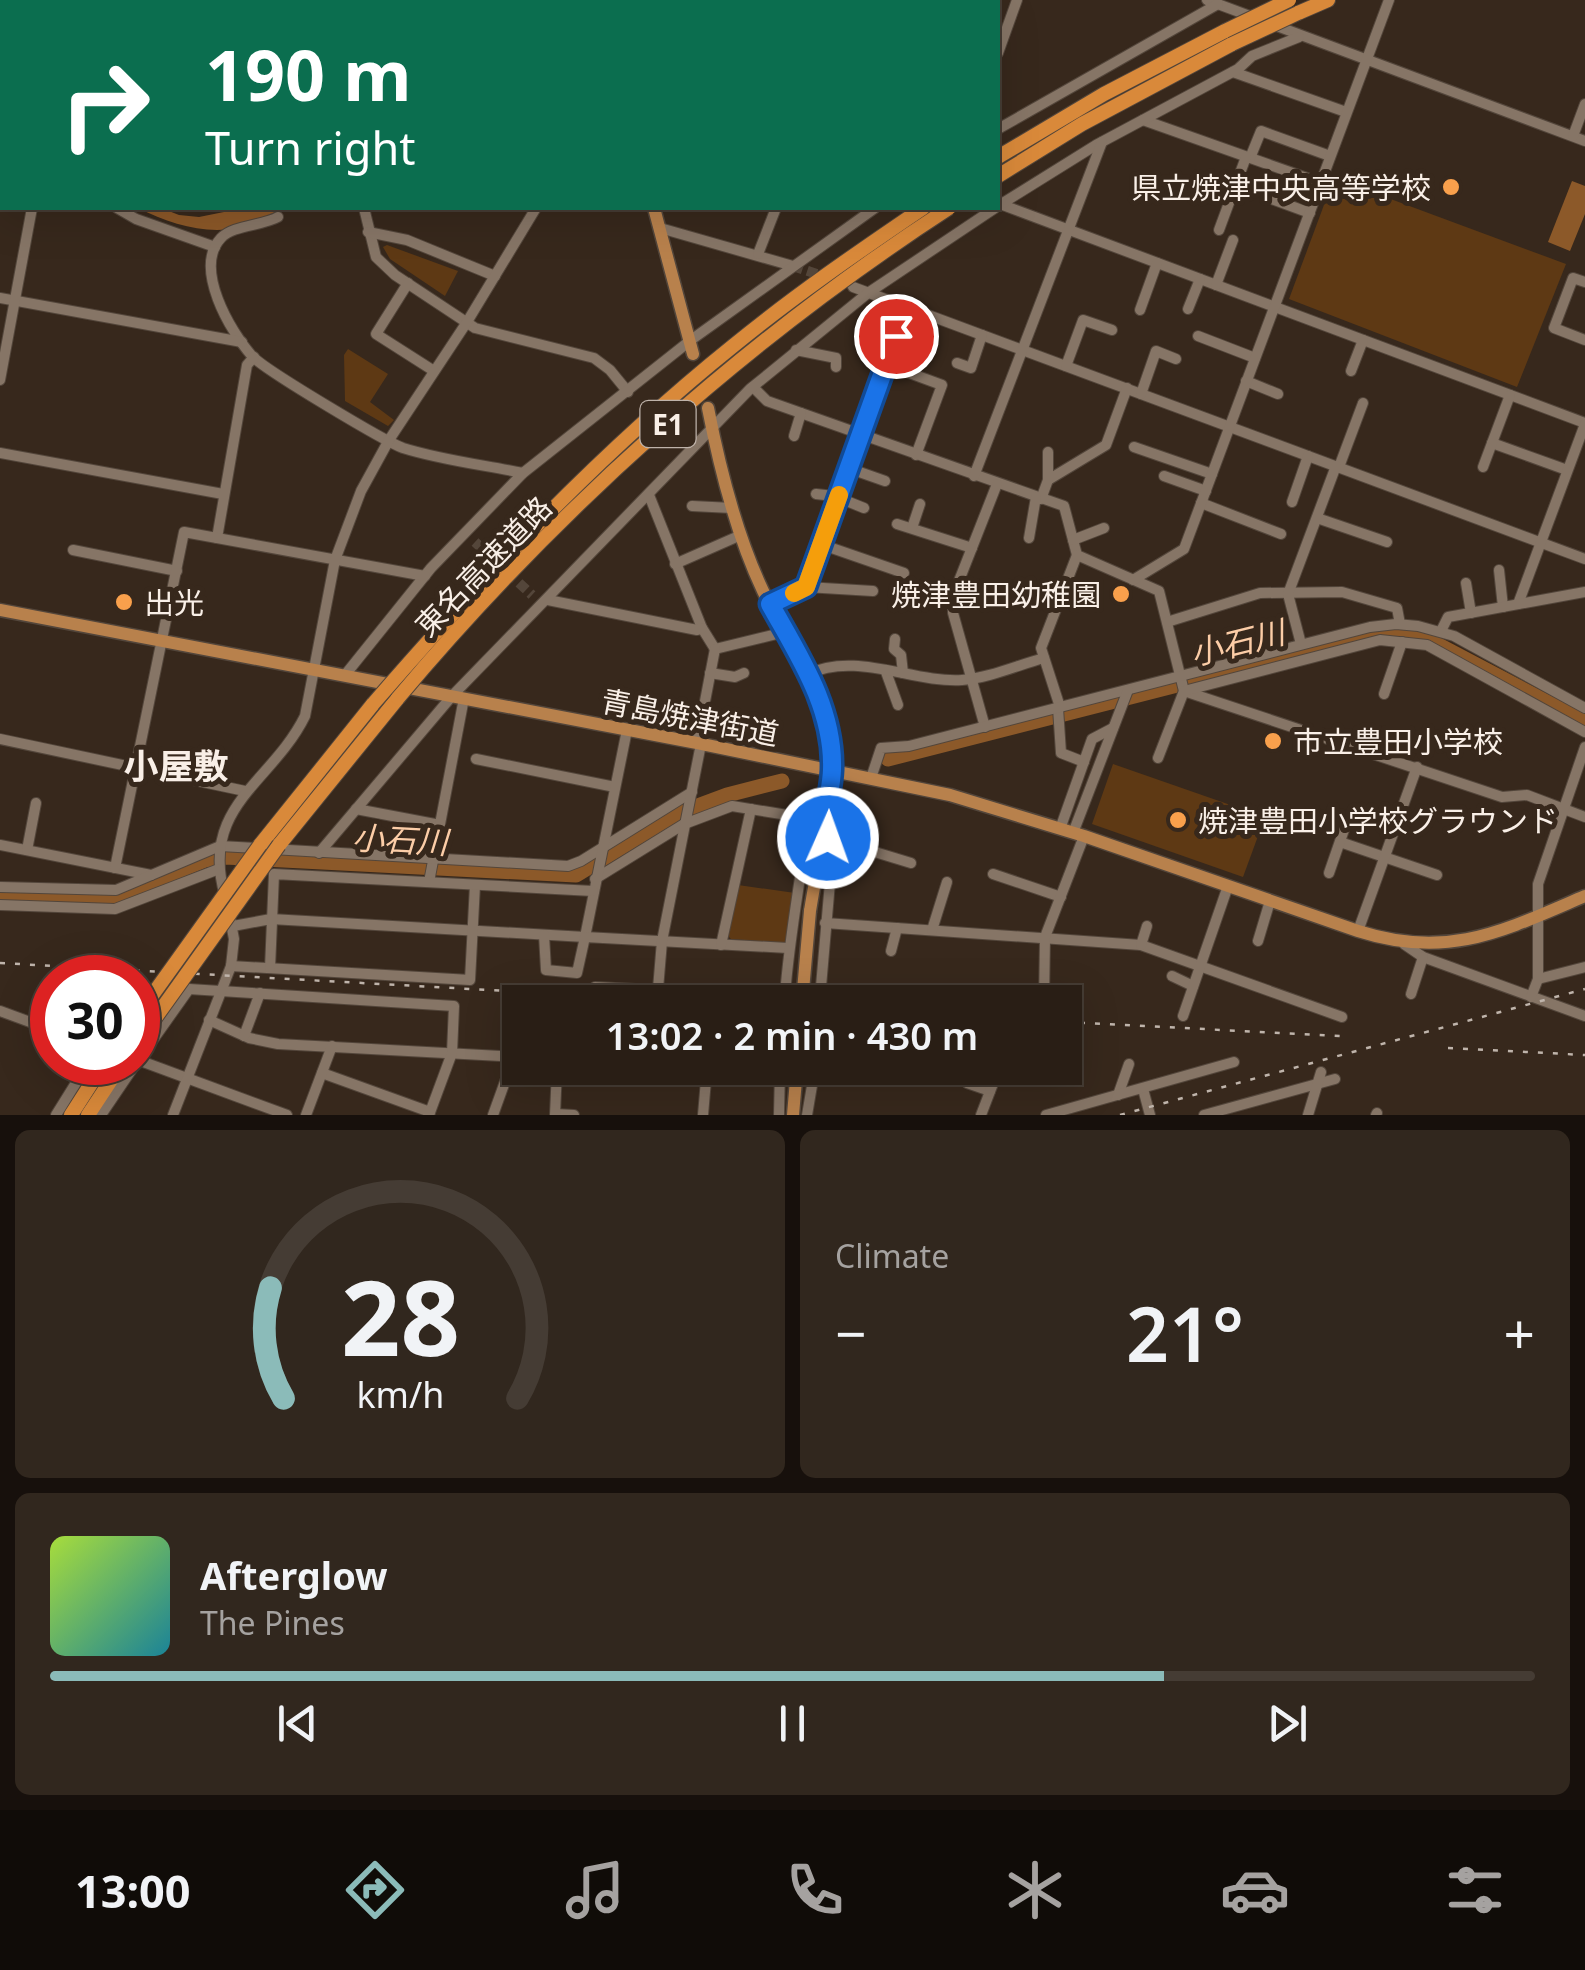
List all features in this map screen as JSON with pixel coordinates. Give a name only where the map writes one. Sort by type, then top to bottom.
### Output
[{"type":"highway","points":[[1000,156],[1104,94],[1288,0]]},
{"type":"highway","points":[[1000,175],[1134,95],[1328,0]]},
{"type":"highway","name":"東名高速道路","points":[[160,984],[260,845],[373,704],[535,526],[708,366],[816,282],[919,210]]},
{"type":"highway","name":"東名高速道路","points":[[160,1011],[279,846],[398,698],[528,556],[680,413],[841,282],[945,210]]},
{"type":"highway","points":[[71,1115],[90,1085]]},
{"type":"highway","points":[[88,1115],[108,1085]]},
{"type":"main road","points":[[655,210],[692,347]]},
{"type":"main road","points":[[708,408],[741,535],[827,720],[832,771],[810,911],[803,985]]},
{"type":"main road","name":"青島焼津街道","points":[[0,610],[950,795],[1404,944],[1462,943],[1585,896]]},
{"type":"main road","points":[[793,1115],[796,1085]]},
{"type":"street","points":[[1000,47],[1017,0]]},
{"type":"street","points":[[1133,580],[1184,549],[1389,0]]},
{"type":"street","points":[[1000,129],[1212,2],[1579,139],[1585,104]]},
{"type":"street","points":[[1000,201],[1232,72],[1252,56],[1300,37]]},
{"type":"street","points":[[1232,72],[1346,112]]},
{"type":"street","points":[[1143,120],[1321,183]]},
{"type":"street","points":[[1219,230],[1261,131],[1330,156]]},
{"type":"street","points":[[974,476],[1102,142]]},
{"type":"street","points":[[1269,198],[1310,213]]},
{"type":"street","points":[[1000,202],[1585,423],[1580,451],[1568,470],[1518,604]]},
{"type":"street","points":[[0,380],[32,210]]},
{"type":"street","points":[[120,210],[215,246]]},
{"type":"street","points":[[364,210],[376,257],[408,283],[467,322],[494,334],[594,358],[628,392]]},
{"type":"street","points":[[173,1115],[231,966],[233,926],[219,869],[226,824],[246,791],[302,722],[335,560],[361,492],[389,440],[535,210]]},
{"type":"street","points":[[758,254],[775,210]]},
{"type":"street","points":[[344,675],[424,576],[524,473],[872,210]]},
{"type":"street","points":[[319,852],[545,603],[753,387],[868,293],[987,210]]},
{"type":"street","points":[[278,218],[227,233],[215,246],[211,259],[213,288],[254,358],[401,447],[524,473]]},
{"type":"street","points":[[660,228],[794,266]]},
{"type":"street","points":[[368,232],[407,240],[494,276]]},
{"type":"street","points":[[1216,285],[1233,240]]},
{"type":"street","points":[[1140,310],[1157,263]]},
{"type":"street","points":[[1585,282],[1573,278],[1554,328],[1585,340]]},
{"type":"street","points":[[1188,309],[1200,279]]},
{"type":"street","points":[[408,283],[376,334],[434,371]]},
{"type":"street","points":[[853,287],[1585,559]]},
{"type":"street","points":[[0,298],[242,342]]},
{"type":"street","points":[[806,587],[906,307]]},
{"type":"street","points":[[1066,366],[1083,320],[1112,330]]},
{"type":"street","points":[[957,363],[971,368],[982,335]]},
{"type":"street","points":[[1198,336],[1255,358]]},
{"type":"street","points":[[1351,371],[1364,340]]},
{"type":"street","points":[[796,350],[836,358],[836,367]]},
{"type":"street","points":[[1140,394],[1156,351],[1176,359]]},
{"type":"street","points":[[216,538],[247,365],[254,358]]},
{"type":"street","points":[[886,364],[942,385],[916,455]]},
{"type":"street","points":[[1246,382],[1278,394]]},
{"type":"street","points":[[753,387],[767,401],[1064,506],[1077,555],[1041,648],[1059,708],[1061,753],[1084,762]]},
{"type":"street","points":[[1048,480],[1106,445],[1127,388]]},
{"type":"street","points":[[1483,467],[1510,395]]},
{"type":"street","points":[[1301,644],[1288,594],[1363,403]]},
{"type":"street","points":[[814,418],[818,406]]},
{"type":"street","points":[[794,436],[800,413]]},
{"type":"street","points":[[1492,443],[1568,470]]},
{"type":"street","points":[[1134,447],[1212,474]]},
{"type":"street","points":[[1029,538],[1048,480],[1048,452]]},
{"type":"street","points":[[0,454],[223,494]]},
{"type":"street","points":[[1292,502],[1308,456]]},
{"type":"street","points":[[848,468],[885,481]]},
{"type":"street","points":[[1164,476],[1206,491]]},
{"type":"street","points":[[984,727],[952,613],[953,596],[997,484]]},
{"type":"street","points":[[649,494],[674,564],[715,649],[692,794],[662,941],[658,985]]},
{"type":"street","points":[[816,494],[864,508]]},
{"type":"street","points":[[1201,503],[1281,534]]},
{"type":"street","points":[[912,528],[920,504]]},
{"type":"street","points":[[692,506],[732,508]]},
{"type":"street","points":[[1317,518],[1387,542]]},
{"type":"street","points":[[897,524],[972,548]]},
{"type":"street","points":[[1073,540],[1104,528]]},
{"type":"street","points":[[115,868],[184,532],[424,576]]},
{"type":"street","points":[[465,532],[476,542]]},
{"type":"street","points":[[674,564],[741,535]]},
{"type":"street","points":[[822,545],[904,573]]},
{"type":"street","points":[[72,550],[177,571]]},
{"type":"street","points":[[1077,555],[1159,591],[1184,690],[1158,758]]},
{"type":"street","points":[[1499,570],[1503,607]]},
{"type":"street","points":[[1466,583],[1470,613]]},
{"type":"street","points":[[770,604],[806,587],[873,590]]},
{"type":"street","points":[[1166,622],[1260,594],[1342,592],[1397,608],[1400,624]]},
{"type":"street","points":[[1440,631],[1448,618],[1585,592]]},
{"type":"street","points":[[532,595],[545,603],[702,628]]},
{"type":"street","points":[[871,778],[882,748],[909,746],[1301,644],[1400,624],[1440,631],[1585,708]]},
{"type":"street","points":[[715,649],[785,632]]},
{"type":"street","points":[[895,639],[894,650],[901,655],[903,673]]},
{"type":"street","points":[[1184,690],[1380,640],[1402,642],[1428,645],[1456,658],[1585,732]]},
{"type":"street","points":[[1384,694],[1402,642]]},
{"type":"street","points":[[808,674],[822,668],[861,666],[961,680],[1044,658]]},
{"type":"street","points":[[886,672],[898,705]]},
{"type":"street","points":[[710,673],[735,677],[744,673]]},
{"type":"street","points":[[1072,833],[1128,690]]},
{"type":"street","points":[[1184,690],[1502,796],[1527,795],[1585,817]]},
{"type":"street","points":[[429,882],[458,697]]},
{"type":"street","points":[[1045,985],[1046,938],[1060,897],[1084,762],[1092,739],[1114,727]]},
{"type":"street","points":[[544,935],[546,970],[577,972],[627,730]]},
{"type":"street","points":[[0,739],[246,791]]},
{"type":"street","points":[[1531,997],[1538,979],[1538,884],[1585,747]]},
{"type":"street","points":[[476,759],[615,787]]},
{"type":"street","points":[[1358,931],[1417,767]]},
{"type":"street","points":[[0,886],[116,890],[220,848],[568,866],[581,862],[692,794]]},
{"type":"street","points":[[27,850],[36,804]]},
{"type":"street","points":[[270,968],[274,874],[475,886],[594,886],[686,822],[732,806],[824,822],[832,861],[821,985]]},
{"type":"street","points":[[356,809],[440,825]]},
{"type":"street","points":[[721,945],[751,809]]},
{"type":"street","points":[[786,985],[808,820]]},
{"type":"street","points":[[1329,873],[1348,821]]},
{"type":"street","points":[[1340,842],[1437,875]]},
{"type":"street","points":[[0,844],[152,875]]},
{"type":"street","points":[[832,861],[861,864],[865,849],[911,863]]},
{"type":"street","points":[[0,905],[115,910],[219,869]]},
{"type":"street","points":[[993,874],[1060,897]]},
{"type":"street","points":[[932,930],[947,882]]},
{"type":"street","points":[[231,966],[470,980],[475,886]]},
{"type":"street","points":[[1183,1016],[1228,886]]},
{"type":"street","points":[[1258,941],[1270,901]]},
{"type":"street","points":[[233,926],[271,919],[788,948]]},
{"type":"street","points":[[825,924],[1141,945],[1342,1017]]},
{"type":"street","points":[[1141,945],[1147,926]]},
{"type":"street","points":[[891,951],[896,928]]},
{"type":"street","points":[[1105,959],[1106,942]]},
{"type":"street","points":[[1404,944],[1424,958],[1585,1016]]},
{"type":"street","points":[[1410,994],[1424,958]]},
{"type":"street","points":[[1538,979],[1585,967]]},
{"type":"street","points":[[1172,976],[1193,986]]},
{"type":"street","points":[[160,1030],[189,989],[454,1006],[452,1053],[430,1114],[322,1073]]},
{"type":"street","points":[[244,1036],[260,993]]},
{"type":"street","points":[[0,1012],[30,1022]]},
{"type":"street","points":[[209,1020],[244,1036],[278,1044],[502,1055]]},
{"type":"street","points":[[306,1115],[332,1046]]},
{"type":"street","points":[[1046,1115],[1234,1062]]},
{"type":"street","points":[[1118,1095],[1129,1064]]},
{"type":"street","points":[[160,1070],[287,1115]]},
{"type":"street","points":[[1308,1115],[1320,1078]]},
{"type":"street","points":[[1204,1115],[1320,1078],[1335,1079]]},
{"type":"street","points":[[56,1115],[75,1085]]},
{"type":"street","points":[[101,1115],[122,1085]]},
{"type":"street","points":[[493,1115],[505,1085]]},
{"type":"street","points":[[556,1085],[555,1114],[574,1115]]},
{"type":"street","points":[[703,1115],[705,1085]]},
{"type":"street","points":[[780,1085],[780,1115]]},
{"type":"street","points":[[807,1115],[812,1085]]},
{"type":"street","points":[[973,1085],[990,1091]]},
{"type":"street","points":[[982,1115],[992,1085]]},
{"type":"street","points":[[1143,1089],[1150,1115]]},
{"type":"shaded area","points":[[1334,178],[1566,264],[1517,387],[1289,299]]},
{"type":"shaded area","points":[[1572,181],[1585,186],[1585,214],[1570,251],[1548,242]]},
{"type":"shaded area","points":[[143,210],[199,217],[234,210],[277,210],[246,226],[228,229],[173,223]]},
{"type":"shaded area","points":[[387,245],[458,271],[445,296],[390,259],[383,247]]},
{"type":"shaded area","points":[[348,349],[388,374],[370,402],[394,420],[388,426],[345,401],[344,355]]},
{"type":"shaded area","name":"焼津豊田小学校グラウンド","points":[[1113,764],[1265,817],[1243,877],[1092,824]]},
{"type":"shaded area","points":[[738,885],[795,893],[784,943],[728,936]]},
{"type":"waterway","name":"小石川","points":[[888,759],[1373,635],[1425,638],[1585,722]]},
{"type":"waterway","name":"小石川","points":[[0,893],[113,898],[205,860],[225,857],[576,875],[676,814],[782,781]]},
{"type":"tunnel","points":[[793,266],[826,277]]},
{"type":"tunnel","points":[[475,542],[532,595]]},
{"type":"railway","points":[[0,963],[502,991]]},
{"type":"railway","points":[[1120,1115],[1585,989]]},
{"type":"railway","points":[[1082,1023],[1340,1036]]},
{"type":"railway","points":[[1448,1048],[1585,1055]]},
{"type":"slow traffic","points":[[794,593],[806,587],[839,495]]},
{"type":"place","name":"県立焼津中央高等学校","points":[[1451,187]]},
{"type":"place","name":"焼津豊田幼稚園","points":[[1121,594]]},
{"type":"place","name":"出光","points":[[124,602]]},
{"type":"place","name":"市立豊田小学校","points":[[1273,741]]},
{"type":"place","name":"焼津豊田小学校グラウンド","points":[[1178,820]]},
{"type":"district","name":"小屋敷","points":[[176,765]]},
{"type":"route","points":[[828,838],[824,822],[832,771],[827,720],[808,674],[770,604],[806,587],[896,336]]}]
